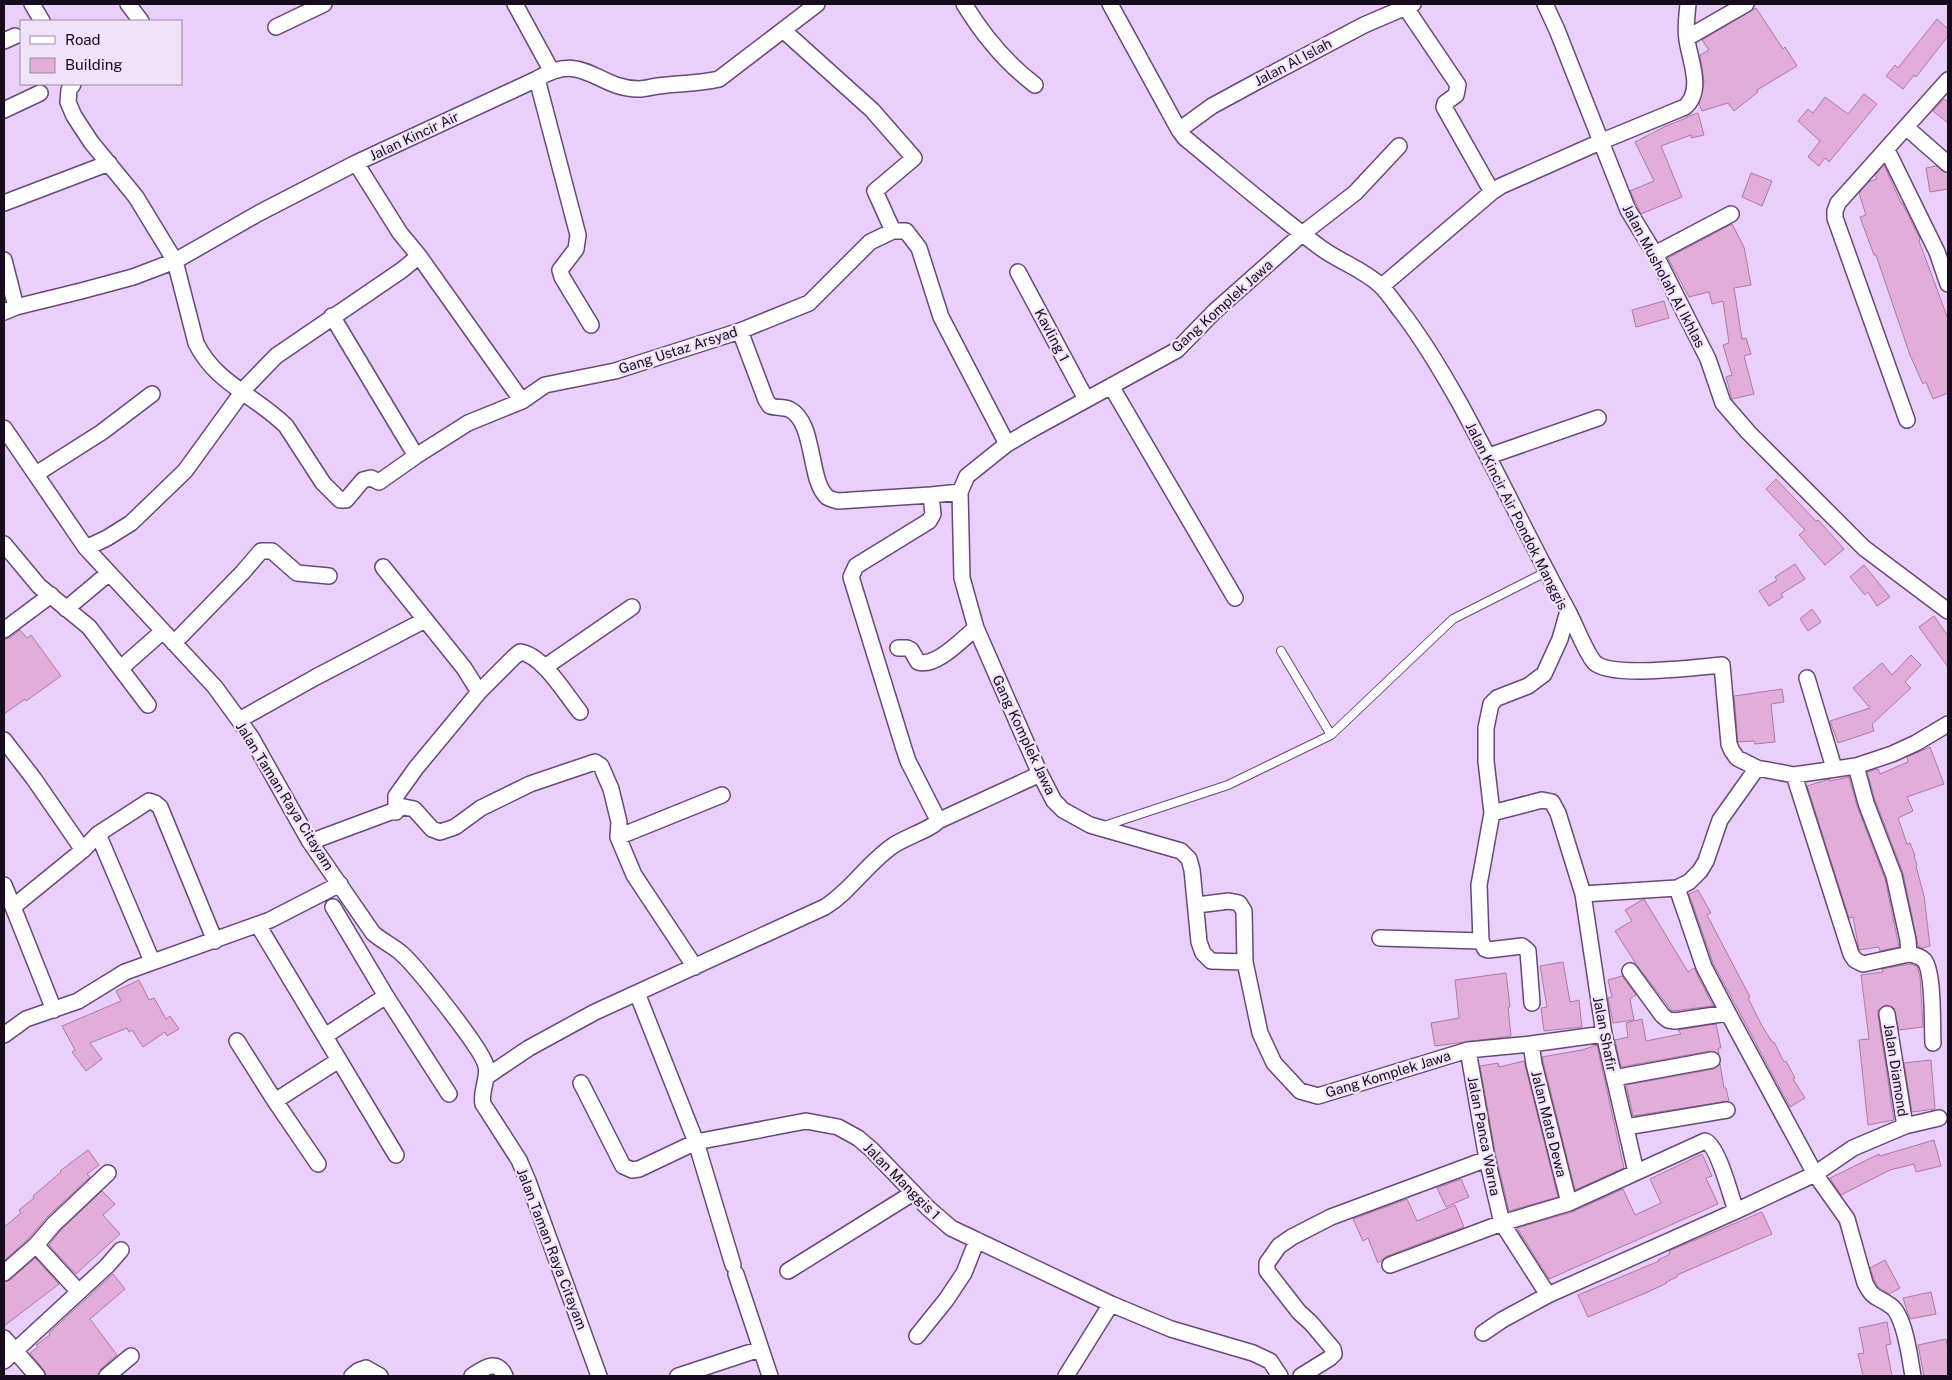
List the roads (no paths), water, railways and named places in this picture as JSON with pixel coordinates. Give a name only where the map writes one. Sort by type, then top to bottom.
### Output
[{"type":"street","points":[[32,4],[41,20]]},
{"type":"street","points":[[128,4],[140,20]]},
{"type":"street","points":[[276,27],[324,4]]},
{"type":"street","points":[[515,4],[552,70]]},
{"type":"street","name":"Jalan Kincir Air","points":[[10,309],[82,291],[175,261],[258,213],[356,163],[537,79],[552,70],[580,69],[616,85],[639,89],[704,83],[719,79],[817,4]]},
{"type":"street","points":[[964,4],[990,43],[1023,76],[1035,85]]},
{"type":"street","points":[[1110,4],[1179,130]]},
{"type":"street","name":"Jalan Musholah Al Ikhlas","points":[[1545,4],[1628,210],[1655,254],[1708,359],[1723,403],[1748,432],[1864,548],[1948,611]]},
{"type":"street","points":[[1382,286],[1492,192],[1520,177],[1600,142],[1685,108],[1691,101],[1694,76],[1686,38],[1688,4]]},
{"type":"street","points":[[1686,38],[1746,4]]},
{"type":"street","points":[[1409,6],[1458,85],[1456,94],[1444,103],[1444,107],[1492,192]]},
{"type":"street","name":"Jalan Al Islah","points":[[1179,130],[1212,106],[1260,80],[1364,25],[1409,6]]},
{"type":"street","points":[[784,30],[872,110],[914,158],[875,191],[893,230],[906,231],[919,248],[941,317],[1006,444]]},
{"type":"street","points":[[537,79],[578,235],[576,249],[560,270],[562,277],[591,325]]},
{"type":"street","points":[[1907,420],[1834,211],[1838,204],[1948,80]]},
{"type":"street","points":[[72,85],[69,90],[68,102],[74,116],[91,142],[136,197],[175,261],[196,343],[202,356],[216,372],[242,392]]},
{"type":"street","points":[[4,110],[40,92]]},
{"type":"street","points":[[1907,128],[1948,164]]},
{"type":"street","name":"Jalan Kincir Air Pondok Manggis","points":[[1179,130],[1267,207],[1302,234],[1328,253],[1358,268],[1382,286],[1420,334],[1445,377],[1568,611],[1560,639],[1544,674],[1528,686],[1497,698],[1490,704],[1486,728],[1486,761],[1492,813]]},
{"type":"street","name":"Gang Komplek Jawa","points":[[1398,146],[1354,193],[1302,234],[1215,310],[1177,350],[1006,444],[967,476],[960,492],[962,578],[976,628],[1040,774],[1054,801],[1063,810],[1098,828],[1181,851],[1189,859],[1197,905],[1199,942],[1203,953],[1210,961],[1245,962],[1260,1033],[1274,1062],[1300,1092],[1318,1096],[1468,1050],[1604,1034]]},
{"type":"street","points":[[1887,150],[1943,257],[1948,284]]},
{"type":"street","points":[[4,203],[110,163]]},
{"type":"street","points":[[356,163],[400,233],[522,401]]},
{"type":"street","points":[[1655,254],[1731,214]]},
{"type":"street","name":"Gang Ustaz Arsyad","points":[[242,392],[278,417],[286,426],[323,483],[340,500],[346,500],[363,480],[368,478],[379,482],[472,421],[522,401],[545,385],[615,371],[740,331],[808,303],[870,242],[893,230]]},
{"type":"street","points":[[86,548],[107,538],[131,522],[185,471],[242,392],[276,356],[402,270],[418,256]]},
{"type":"street","points":[[4,260],[10,309]]},
{"type":"street","name":"Kavling 1","points":[[1018,272],[1086,399]]},
{"type":"street","points":[[332,316],[416,456]]},
{"type":"street","points":[[740,331],[766,400],[770,406],[791,410],[800,420],[806,431],[819,482],[828,498],[838,501],[931,496],[960,492]]},
{"type":"street","points":[[1110,386],[1236,598]]},
{"type":"street","points":[[36,474],[102,432],[152,394]]},
{"type":"street","points":[[1488,456],[1598,418]]},
{"type":"street","name":"Jalan Taman Raya Citayam","points":[[4,428],[86,548],[214,687],[239,720],[251,737],[310,842],[373,933],[405,957],[449,1010],[484,1059],[487,1069],[481,1095],[483,1104],[519,1160],[528,1181],[599,1376]]},
{"type":"street","points":[[931,496],[933,514],[929,521],[856,566],[851,577],[908,761],[938,820]]},
{"type":"street","points":[[4,544],[40,586],[89,627],[148,705]]},
{"type":"street","points":[[174,643],[243,572],[261,550],[272,551],[297,573],[329,576]]},
{"type":"street","points":[[383,567],[464,668],[479,692]]},
{"type":"street","points":[[66,609],[109,573]]},
{"type":"street","points":[[4,630],[50,595]]},
{"type":"street","points":[[545,667],[632,607]]},
{"type":"street","points":[[1568,611],[1594,661],[1601,667],[1629,672],[1722,665],[1729,744],[1737,758],[1757,768],[1794,775],[1856,766],[1892,754],[1916,743],[1948,724]]},
{"type":"street","points":[[239,720],[425,620]]},
{"type":"street","points":[[898,648],[911,650],[918,662],[929,662],[944,654],[976,628]]},
{"type":"street","points":[[121,668],[162,631]]},
{"type":"street","points":[[396,812],[396,796],[411,775],[479,692],[520,652],[537,660],[545,667],[580,712]]},
{"type":"street","points":[[1807,678],[1834,768]]},
{"type":"street","points":[[4,740],[34,779],[83,850]]},
{"type":"street","points":[[310,842],[404,808],[414,809],[432,829],[440,832],[522,788],[595,762],[601,766],[614,798],[619,822],[618,837],[634,875],[695,967]]},
{"type":"street","points":[[1856,766],[1866,803],[1894,876],[1908,940],[1909,954]]},
{"type":"street","points":[[1532,1003],[1528,951],[1522,946],[1488,950],[1485,949],[1481,941],[1479,886],[1492,813],[1542,800],[1552,802],[1558,813],[1583,894],[1677,888],[1689,882],[1700,871],[1706,861],[1720,820],[1757,768]]},
{"type":"street","points":[[486,1077],[545,1039],[595,1012],[830,904],[844,893],[881,855],[893,846],[919,831],[935,825],[938,820],[1040,774]]},
{"type":"street","points":[[1794,775],[1854,960],[1863,964],[1909,954],[1919,956],[1926,964],[1932,1001],[1932,1043]]},
{"type":"street","points":[[618,837],[722,795]]},
{"type":"street","points":[[13,907],[83,850],[98,834],[149,801],[160,807],[215,941]]},
{"type":"street","points":[[98,834],[152,961]]},
{"type":"street","points":[[4,1035],[26,1019],[78,1001],[125,972],[258,925],[340,884]]},
{"type":"street","points":[[4,885],[54,1010]]},
{"type":"street","points":[[1677,888],[1704,967],[1784,1112],[1815,1174],[1847,1219],[1865,1283],[1870,1293],[1876,1299],[1891,1306],[1896,1312],[1905,1333],[1913,1376]]},
{"type":"street","name":"Jalan Shafir","points":[[1583,894],[1604,1034],[1636,1172]]},
{"type":"street","points":[[1197,905],[1228,901],[1239,903],[1244,911],[1245,962]]},
{"type":"street","points":[[333,907],[386,996],[449,1094]]},
{"type":"street","points":[[258,925],[396,1155]]},
{"type":"street","points":[[1380,938],[1481,941]]},
{"type":"street","points":[[1630,971],[1662,1015],[1668,1020],[1675,1021],[1728,1013]]},
{"type":"street","points":[[637,993],[696,1142],[770,1376]]},
{"type":"street","points":[[325,1036],[386,996]]},
{"type":"street","name":"Jalan Diamond","points":[[1887,1014],[1905,1126]]},
{"type":"street","points":[[237,1041],[318,1164]]},
{"type":"street","name":"Jalan Mata Dewa","points":[[1531,1044],[1536,1074],[1569,1203]]},
{"type":"street","name":"Jalan Panca Warna","points":[[1468,1050],[1487,1159],[1502,1223],[1548,1295]]},
{"type":"street","points":[[275,1101],[339,1060]]},
{"type":"street","points":[[1614,1078],[1712,1060]]},
{"type":"street","name":"Jalan Manggis 1","points":[[581,1083],[623,1166],[632,1170],[639,1169],[696,1142],[806,1121],[838,1127],[858,1138],[939,1219],[951,1228],[1111,1304],[1171,1329],[1253,1353],[1270,1361],[1280,1376]]},
{"type":"street","points":[[1626,1127],[1727,1110]]},
{"type":"street","points":[[1483,1333],[1502,1320],[1548,1295],[1815,1174],[1853,1148],[1905,1126],[1939,1118]]},
{"type":"street","points":[[1390,1265],[1502,1223],[1569,1203],[1705,1140],[1708,1142],[1722,1169],[1736,1211]]},
{"type":"street","points":[[1301,1376],[1334,1354],[1333,1349],[1299,1312],[1266,1271],[1267,1263],[1279,1246],[1292,1237],[1331,1217],[1487,1159]]},
{"type":"street","points":[[4,1273],[36,1245],[54,1224],[108,1173]]},
{"type":"street","points":[[788,1271],[913,1193]]},
{"type":"street","points":[[917,1336],[946,1300],[964,1273],[977,1240]]},
{"type":"street","points":[[36,1245],[79,1292]]},
{"type":"street","points":[[9,1356],[107,1266],[121,1250]]},
{"type":"street","points":[[1066,1376],[1111,1304]]},
{"type":"street","points":[[4,1338],[9,1356],[37,1376]]},
{"type":"street","points":[[678,1376],[760,1349]]},
{"type":"street","points":[[107,1376],[131,1356]]},
{"type":"street","points":[[472,1376],[491,1365],[499,1367],[505,1376]]},
{"type":"street","points":[[352,1376],[366,1368],[380,1376]]},
{"type":"lane","points":[[1098,828],[1228,785],[1331,735],[1453,619],[1546,572]]},
{"type":"lane","points":[[1281,651],[1331,735]]}]
